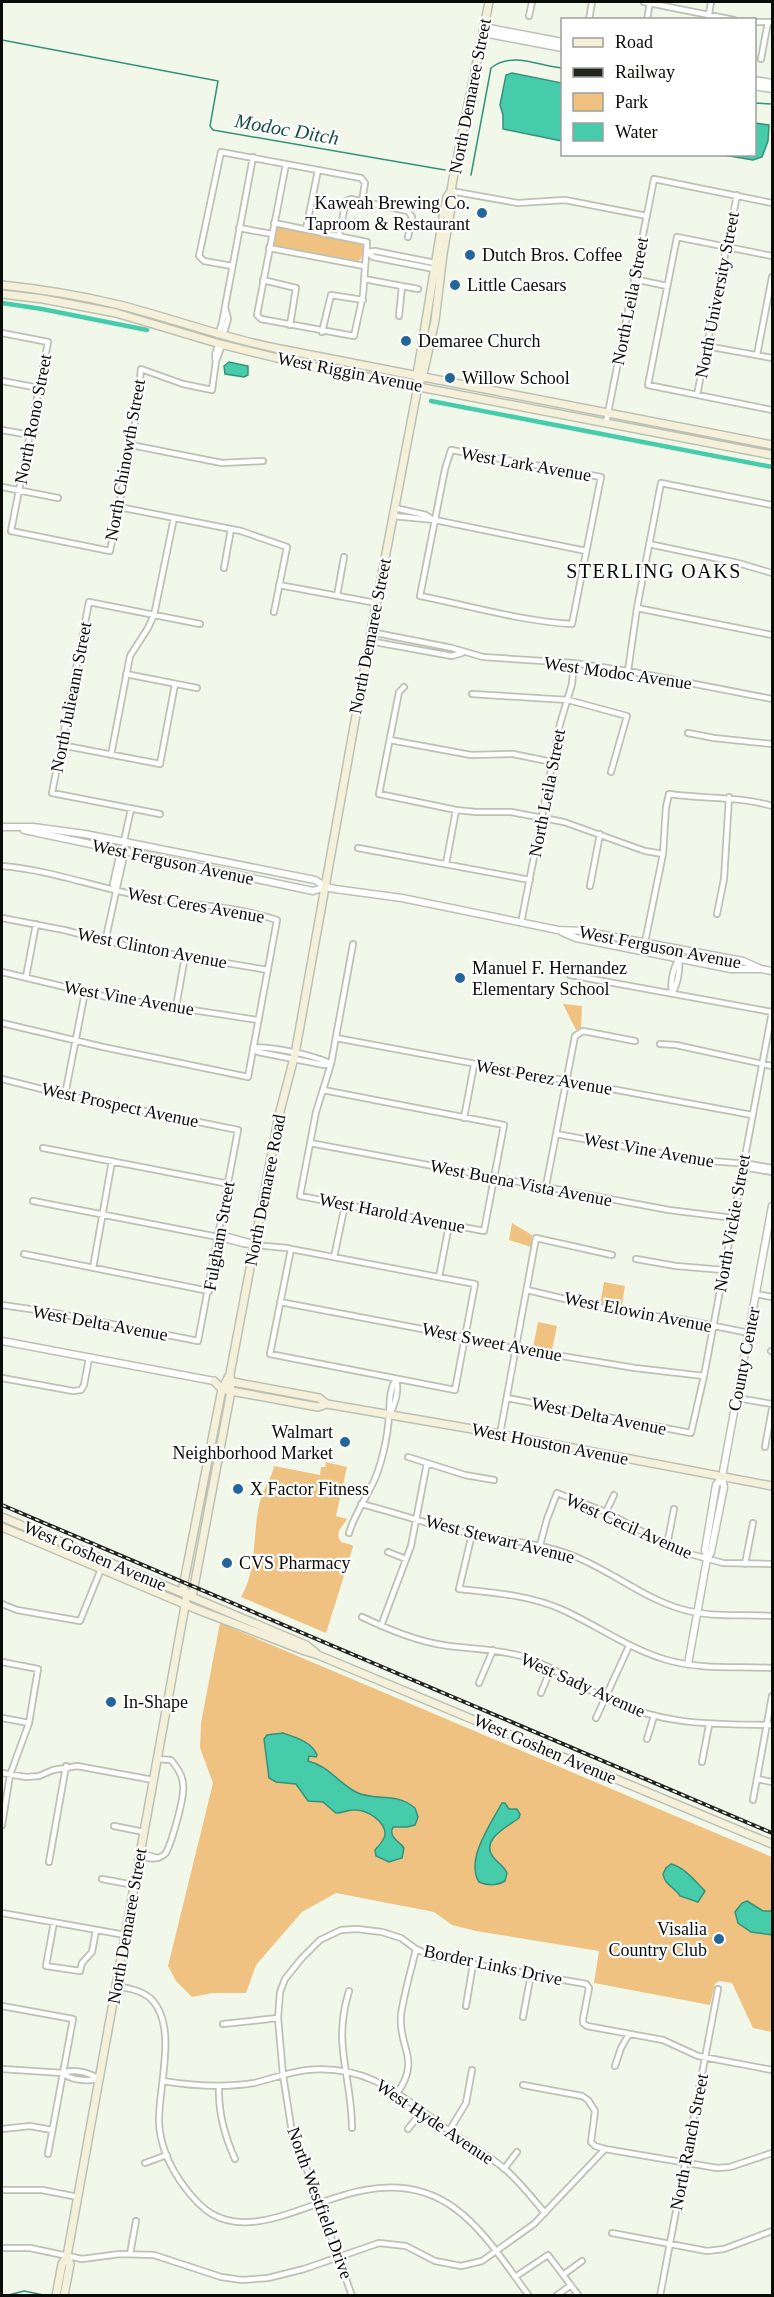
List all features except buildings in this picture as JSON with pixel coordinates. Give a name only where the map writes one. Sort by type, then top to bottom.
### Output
[{"type":"main road","name":"North Demaree Street","points":[[326,886],[376,603],[420,376],[438,301],[435,293],[440,232],[447,197],[451,191],[489,2]]},
{"type":"main road","name":"North Demaree Street","points":[[420,376],[437,266],[453,197],[451,191]]},
{"type":"main road","name":"West Riggin Avenue","points":[[2,285],[114,304],[220,336],[275,348],[772,446]]},
{"type":"main road","name":"West Riggin Avenue","points":[[2,294],[35,297],[81,306],[310,366],[771,454]]},
{"type":"main road","points":[[166,327],[178,327],[218,338],[220,336]]},
{"type":"main road","points":[[221,344],[227,342],[263,350],[275,348]]},
{"type":"main road","points":[[477,398],[489,396],[509,399],[516,395]]},
{"type":"main road","name":"North Demaree Road","points":[[201,1492],[222,1389],[229,1378],[279,1114],[294,1057],[326,886]]},
{"type":"main road","name":"North Demaree Street","points":[[188,1595],[193,1592],[231,1391],[229,1378]]},
{"type":"main road","name":"West Houston Avenue","points":[[214,1381],[229,1378],[320,1398],[327,1404]]},
{"type":"main road","points":[[214,1381],[222,1389]]},
{"type":"main road","name":"West Houston Avenue","points":[[222,1389],[318,1407],[327,1404],[500,1434],[772,1486]]},
{"type":"main road","points":[[209,1503],[206,1496],[213,1463],[210,1453]]},
{"type":"main road","name":"North Demaree Street","points":[[61,2293],[62,2264],[67,2256],[188,1595],[183,1587],[201,1492]]},
{"type":"main road","name":"West Goshen Avenue","points":[[2,1517],[306,1645],[318,1654]]},
{"type":"main road","name":"West Goshen Avenue","points":[[2,1527],[305,1652],[318,1654],[772,1844]]},
{"type":"street","points":[[529,16],[532,2]]},
{"type":"street","points":[[589,18],[592,2]]},
{"type":"street","points":[[644,2],[708,17],[711,2]]},
{"type":"street","points":[[647,18],[650,2]]},
{"type":"street","points":[[761,59],[770,22]]},
{"type":"street","points":[[484,30],[561,42]]},
{"type":"street","points":[[484,30],[561,48]]},
{"type":"street","points":[[756,80],[772,83]]},
{"type":"street","points":[[756,86],[772,89]]},
{"type":"street","points":[[232,266],[200,258],[220,152],[365,180],[362,201]]},
{"type":"street","points":[[220,336],[225,319],[232,266],[253,157]]},
{"type":"street","points":[[274,223],[367,242],[363,300],[354,336],[322,332],[257,317],[269,248],[272,234],[274,223],[286,164]]},
{"type":"street","points":[[306,229],[318,170]]},
{"type":"street","name":"North Leila Street","points":[[606,423],[654,179],[737,195]]},
{"type":"street","points":[[451,191],[518,203],[565,200],[647,216]]},
{"type":"street","points":[[737,195],[772,203]]},
{"type":"street","name":"North University Street","points":[[697,395],[737,195]]},
{"type":"street","points":[[339,235],[347,200],[362,201],[410,212],[408,237]]},
{"type":"street","points":[[239,228],[272,234]]},
{"type":"street","points":[[772,256],[677,237],[648,385],[772,410]]},
{"type":"street","points":[[269,248],[364,266]]},
{"type":"street","points":[[367,252],[373,257],[437,266]]},
{"type":"street","points":[[757,355],[770,306],[772,277]]},
{"type":"street","points":[[364,279],[418,289]]},
{"type":"street","points":[[634,279],[667,285]]},
{"type":"street","points":[[263,280],[296,288],[290,325]]},
{"type":"street","points":[[399,316],[402,286]]},
{"type":"street","points":[[322,332],[331,295],[363,300]]},
{"type":"street","name":"North Rono Street","points":[[2,333],[48,342],[11,531],[110,551]]},
{"type":"street","name":"North Chinowth Street","points":[[110,551],[131,445],[141,369],[179,383],[212,390],[217,348],[221,344]]},
{"type":"street","points":[[706,346],[772,358]]},
{"type":"street","points":[[2,381],[39,388]]},
{"type":"street","points":[[2,430],[30,435]]},
{"type":"street","points":[[131,445],[222,464],[263,461]]},
{"type":"street","name":"West Lark Avenue","points":[[435,520],[451,450],[601,477],[586,551]]},
{"type":"street","points":[[628,671],[637,608],[661,483],[772,505]]},
{"type":"street","points":[[2,487],[58,498]]},
{"type":"street","points":[[119,507],[231,529],[287,547],[274,612]]},
{"type":"street","points":[[394,512],[435,520],[586,551],[572,624],[513,618],[487,609],[420,596],[435,520]]},
{"type":"street","points":[[111,755],[126,674],[133,649],[154,615],[174,518]]},
{"type":"street","points":[[224,568],[231,529]]},
{"type":"street","points":[[649,544],[738,563],[772,573]]},
{"type":"street","points":[[337,596],[344,557]]},
{"type":"street","points":[[279,585],[376,603]]},
{"type":"street","name":"North Julieann Street","points":[[131,809],[52,793],[89,602],[154,615]]},
{"type":"street","points":[[637,608],[772,635]]},
{"type":"street","points":[[154,615],[200,624]]},
{"type":"street","name":"West Modoc Avenue","points":[[371,632],[502,660],[574,663],[772,699]]},
{"type":"street","name":"West Modoc Avenue","points":[[369,641],[452,656],[462,653]]},
{"type":"street","name":"North Leila Street","points":[[521,923],[574,663]]},
{"type":"street","points":[[126,674],[197,688]]},
{"type":"street","points":[[61,745],[160,764],[175,684]]},
{"type":"street","points":[[404,687],[399,692],[379,794],[456,810],[511,812],[542,817],[564,822],[645,851],[663,854]]},
{"type":"street","points":[[472,694],[568,700],[627,716],[611,772]]},
{"type":"street","points":[[688,733],[772,744]]},
{"type":"street","points":[[390,740],[460,753],[513,754],[552,762]]},
{"type":"street","points":[[645,942],[663,854],[669,794],[705,798],[729,797],[772,806]]},
{"type":"street","points":[[717,914],[724,879],[729,797]]},
{"type":"street","points":[[105,942],[115,890],[113,884],[131,809],[160,814]]},
{"type":"street","points":[[446,864],[456,810]]},
{"type":"street","name":"West Ferguson Avenue","points":[[2,827],[313,891],[326,886]]},
{"type":"street","name":"West Ferguson Avenue","points":[[20,829],[33,827],[124,842],[315,880],[326,886],[402,898],[558,930],[583,931],[743,960],[772,972]]},
{"type":"street","points":[[590,886],[600,834]]},
{"type":"street","points":[[358,848],[530,880]]},
{"type":"street","name":"West Ceres Avenue","points":[[2,866],[57,874],[152,898],[220,907],[277,920],[268,970]]},
{"type":"street","name":"West Clinton Avenue","points":[[2,918],[36,924],[105,942],[268,970]]},
{"type":"street","points":[[26,977],[36,924]]},
{"type":"street","name":"West Ferguson Avenue","points":[[558,930],[576,938],[679,959],[743,970],[761,969]]},
{"type":"street","points":[[310,1143],[331,1064],[353,944]]},
{"type":"street","points":[[176,1007],[185,956]]},
{"type":"street","points":[[672,993],[675,965],[679,959]]},
{"type":"street","points":[[2,1023],[248,1077],[268,970]]},
{"type":"street","name":"West Vine Avenue","points":[[2,972],[145,1004],[258,1020]]},
{"type":"street","points":[[570,975],[772,1012]]},
{"type":"street","points":[[65,1095],[86,992]]},
{"type":"street","name":"North Vickie Street","points":[[691,1433],[704,1376],[772,1012]]},
{"type":"street","points":[[546,1186],[574,1039],[578,1033],[583,1031],[635,1041]]},
{"type":"street","name":"West Perez Avenue","points":[[336,1038],[752,1115]]},
{"type":"street","points":[[660,1044],[772,1066]]},
{"type":"street","points":[[253,1048],[258,1052],[294,1057],[324,1065],[331,1064]]},
{"type":"street","points":[[464,1118],[474,1065]]},
{"type":"street","name":"West Prospect Avenue","points":[[2,1079],[65,1095],[238,1130]]},
{"type":"street","points":[[323,1090],[504,1125],[494,1178]]},
{"type":"street","name":"Fulgham Street","points":[[198,1341],[238,1130]]},
{"type":"street","name":"West Vine Avenue","points":[[556,1134],[684,1158],[772,1170]]},
{"type":"street","name":"West Buena Vista Avenue","points":[[310,1143],[669,1210],[733,1218]]},
{"type":"street","name":"West Harold Avenue","points":[[310,1143],[300,1196],[345,1205],[484,1231],[494,1178]]},
{"type":"street","points":[[43,1148],[229,1184]]},
{"type":"street","points":[[93,1268],[112,1161]]},
{"type":"street","points":[[33,1201],[235,1242],[291,1249],[475,1284],[455,1390],[270,1354],[291,1249]]},
{"type":"street","points":[[334,1257],[345,1205]]},
{"type":"street","name":"County Center","points":[[688,1664],[707,1559],[711,1552],[724,1487],[722,1477],[772,1207]]},
{"type":"street","points":[[439,1277],[449,1224]]},
{"type":"street","points":[[500,1434],[536,1238],[612,1255]]},
{"type":"street","points":[[24,1254],[209,1291]]},
{"type":"street","points":[[636,1259],[676,1266],[724,1270]]},
{"type":"street","name":"West Elowin Avenue","points":[[527,1290],[611,1310],[684,1320],[749,1333]]},
{"type":"street","points":[[756,1294],[772,1297]]},
{"type":"street","name":"West Sweet Avenue","points":[[280,1302],[516,1348],[627,1367],[704,1376]]},
{"type":"street","name":"West Delta Avenue","points":[[2,1305],[198,1341]]},
{"type":"street","name":"West Houston Avenue","points":[[2,1341],[214,1381]]},
{"type":"street","points":[[2,1378],[73,1391],[81,1390],[89,1358]]},
{"type":"street","points":[[349,1533],[379,1468],[389,1415],[388,1406],[396,1379]]},
{"type":"street","name":"West Delta Avenue","points":[[507,1398],[691,1433]]},
{"type":"street","points":[[737,1398],[772,1404]]},
{"type":"street","points":[[765,1447],[772,1409]]},
{"type":"street","points":[[408,1457],[465,1475],[494,1480]]},
{"type":"street","points":[[381,1626],[406,1559],[417,1519],[427,1463]]},
{"type":"street","name":"West Cecil Avenue","points":[[540,1545],[557,1494],[606,1512],[667,1545],[707,1559],[746,1564],[772,1564]]},
{"type":"street","points":[[606,1512],[614,1495]]},
{"type":"street","name":"West Stewart Avenue","points":[[361,1504],[472,1534],[540,1545],[567,1553],[598,1566],[665,1603],[697,1612],[730,1616],[772,1616]]},
{"type":"street","points":[[667,1545],[674,1509]]},
{"type":"street","points":[[746,1564],[753,1523]]},
{"type":"street","points":[[472,1534],[459,1589],[540,1601],[582,1620],[629,1646],[670,1661],[712,1668],[772,1668]]},
{"type":"street","points":[[388,1552],[406,1559]]},
{"type":"street","points":[[2,1604],[17,1610],[80,1621],[101,1569]]},
{"type":"street","name":"West Sady Avenue","points":[[362,1617],[405,1635],[433,1643],[522,1656],[551,1668],[604,1698],[654,1716],[709,1725],[770,1725]]},
{"type":"street","points":[[596,1718],[629,1646]]},
{"type":"street","points":[[479,1683],[493,1650]]},
{"type":"street","points":[[2,1662],[38,1669],[29,1723],[10,1775],[2,1825]]},
{"type":"street","points":[[541,1693],[551,1668]]},
{"type":"street","points":[[753,1800],[770,1725],[772,1696]]},
{"type":"street","points":[[647,1739],[654,1716]]},
{"type":"street","points":[[2,1718],[29,1723]]},
{"type":"street","points":[[702,1762],[709,1725]]},
{"type":"street","points":[[139,1855],[158,1858],[162,1857],[168,1849],[184,1790],[182,1777],[174,1764],[157,1759]]},
{"type":"street","points":[[2,1773],[26,1777],[39,1776],[66,1767],[77,1766],[153,1780]]},
{"type":"street","points":[[49,1862],[66,1767]]},
{"type":"street","points":[[757,1779],[772,1782]]},
{"type":"street","points":[[114,1826],[144,1832]]},
{"type":"street","points":[[102,1879],[134,1885]]},
{"type":"street","points":[[2,1913],[125,1935]]},
{"type":"street","points":[[54,1922],[46,1966],[80,1971],[82,1963],[92,1952],[96,1930]]},
{"type":"street","name":"Border Links Drive","points":[[283,2075],[278,2018],[280,1992],[285,1979],[320,1940],[340,1930],[357,1929],[382,1932],[401,1938],[416,1949],[434,1957],[586,1984],[589,1988],[583,2023],[587,2026],[663,2040],[705,2057],[772,2070]]},
{"type":"street","points":[[398,2092],[410,2064],[401,2027],[401,2015],[416,1949]]},
{"type":"street","points":[[466,2006],[473,1964]]},
{"type":"street","points":[[523,2017],[531,1974]]},
{"type":"street","points":[[116,1986],[143,1994],[151,1999],[159,2010],[163,2022],[165,2048],[159,2123],[167,2155],[177,2177],[189,2194],[212,2214],[229,2221],[248,2223],[265,2220],[363,2190],[388,2187],[413,2189],[451,2204],[469,2218],[529,2295]]},
{"type":"street","name":"North Ranch Street","points":[[660,2295],[718,1989]]},
{"type":"street","points":[[349,1991],[341,2027],[352,2128]]},
{"type":"street","points":[[2,2006],[73,2019],[48,2154]]},
{"type":"street","points":[[223,2024],[278,2018]]},
{"type":"street","points":[[615,2066],[629,2034]]},
{"type":"street","points":[[2,2069],[63,2073],[68,2070],[91,2074],[99,2079]]},
{"type":"street","name":"West Hyde Avenue","points":[[163,2081],[219,2086],[254,2083],[306,2070],[345,2072],[371,2078],[398,2092],[504,2169],[545,2213]]},
{"type":"street","points":[[449,2131],[466,2103],[472,2070]]},
{"type":"street","name":"North Westfield Drive","points":[[283,2075],[292,2139],[320,2204],[352,2295]]},
{"type":"street","points":[[523,2085],[588,2100],[595,2111],[591,2142],[605,2149],[717,2168],[730,2167],[772,2153]]},
{"type":"street","points":[[219,2086],[218,2102],[222,2123],[235,2159]]},
{"type":"street","points":[[408,2129],[422,2111]]},
{"type":"street","points":[[2,2129],[30,2126],[52,2130]]},
{"type":"street","points":[[2,2248],[30,2248],[82,2259],[130,2254],[154,2256],[221,2277],[242,2280],[295,2272],[379,2243],[406,2246],[435,2261],[460,2266],[482,2261],[545,2213],[605,2149]]},
{"type":"street","points":[[504,2169],[517,2152]]},
{"type":"street","points":[[145,2163],[167,2155]]},
{"type":"street","points":[[2,2190],[42,2190],[78,2196]]},
{"type":"street","points":[[130,2254],[136,2221]]},
{"type":"street","points":[[612,2233],[707,2251],[724,2249],[772,2231]]},
{"type":"street","points":[[515,2277],[548,2255],[579,2295]]},
{"type":"street","points":[[563,2275],[582,2261]]},
{"type":"street","points":[[556,2295],[571,2285]]},
{"type":"green space","points":[[278,227],[362,243],[364,246],[361,259],[358,261],[276,246],[273,242],[275,229]]},
{"type":"green space","points":[[563,1004],[582,1006],[581,1028],[576,1030]]},
{"type":"green space","points":[[512,1223],[532,1235],[531,1247],[509,1240]]},
{"type":"green space","points":[[604,1282],[625,1286],[621,1309],[600,1305]]},
{"type":"green space","points":[[538,1322],[557,1326],[552,1350],[533,1348]]},
{"type":"green space","points":[[326,1462],[347,1467],[336,1516],[347,1519],[338,1535],[339,1539],[353,1547],[326,1633],[241,1597],[250,1575],[260,1501],[274,1466],[320,1475],[321,1467],[325,1467]]},
{"type":"green space","name":"Visalia Country Club","points":[[220,1623],[772,1857],[772,2032],[753,2028],[732,1983],[719,1981],[715,1984],[710,2005],[594,1983],[599,1951],[476,1931],[452,1925],[434,1912],[336,1893],[302,1912],[256,1965],[246,1993],[213,1993],[192,1997],[176,1981],[168,1966],[213,1783],[200,1748],[201,1723]]},
{"type":"water","points":[[512,73],[561,83],[561,141],[503,129],[500,105],[506,75]]},
{"type":"water","points":[[756,123],[769,125],[768,141],[762,157],[753,160],[729,156],[756,156]]},
{"type":"water","points":[[229,362],[248,366],[248,375],[244,377],[225,374],[224,366]]},
{"type":"water","points":[[283,1733],[303,1741],[315,1750],[316,1757],[309,1756],[308,1761],[327,1770],[356,1792],[363,1795],[393,1798],[415,1808],[418,1817],[415,1825],[393,1827],[392,1830],[393,1836],[404,1848],[402,1858],[389,1862],[376,1856],[375,1850],[385,1835],[382,1825],[374,1817],[359,1810],[336,1813],[323,1802],[308,1801],[296,1784],[276,1782],[269,1778],[264,1739],[267,1735]]},
{"type":"water","points":[[502,1803],[505,1803],[509,1809],[517,1809],[520,1814],[519,1818],[496,1835],[490,1845],[494,1858],[507,1873],[505,1881],[495,1885],[486,1884],[479,1882],[475,1863],[481,1842]]},
{"type":"water","points":[[671,1864],[685,1871],[705,1891],[698,1902],[680,1896],[666,1881],[663,1874]]},
{"type":"water","points":[[747,1901],[763,1911],[772,1911],[772,1935],[751,1932],[738,1923],[735,1912],[742,1903]]},
{"type":"waterway","name":"Modoc Ditch","points":[[2,40],[218,81],[210,126],[213,130],[445,170]]},
{"type":"waterway","name":"Modoc Ditch","points":[[471,175],[491,68],[499,63],[517,60],[561,68]]},
{"type":"waterway","points":[[756,103],[772,104]]},
{"type":"waterway","points":[[2,303],[147,330]]},
{"type":"waterway","points":[[431,401],[772,467]]},
{"type":"waterway","points":[[5,2296],[24,2291],[48,2296]]},
{"type":"railway","points":[[2,1505],[772,1833]]},
{"type":"place","name":"Kaweah Brewing Co. Taproom & Restaurant","points":[[482,213]]},
{"type":"place","name":"Dutch Bros. Coffee","points":[[470,255]]},
{"type":"place","name":"Little Caesars","points":[[455,285]]},
{"type":"place","name":"Demaree Church","points":[[406,341]]},
{"type":"place","name":"Willow School","points":[[450,378]]},
{"type":"place","name":"Manuel F. Hernandez Elementary School","points":[[460,978]]},
{"type":"place","name":"Walmart Neighborhood Market","points":[[345,1442]]},
{"type":"place","name":"X Factor Fitness","points":[[238,1489]]},
{"type":"place","name":"CVS Pharmacy","points":[[227,1563]]},
{"type":"place","name":"In-Shape","points":[[111,1702]]},
{"type":"place","name":"Visalia Country Club","points":[[719,1939]]},
{"type":"district","name":"STERLING OAKS","points":[[654,571]]}]
